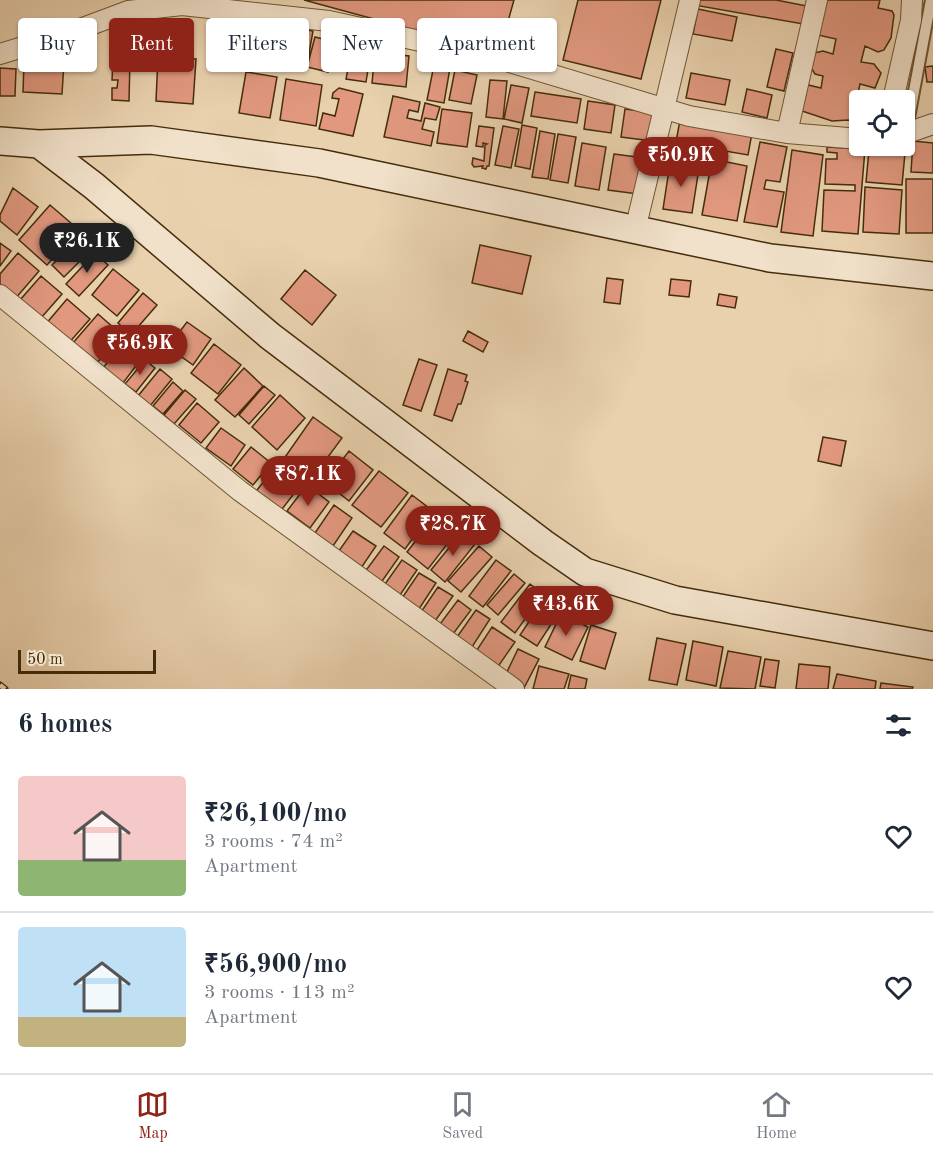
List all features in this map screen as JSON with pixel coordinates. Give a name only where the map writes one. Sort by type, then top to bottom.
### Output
[{"type":"street","points":[[635,230],[690,0]]},
{"type":"street","points":[[787,133],[817,0]]},
{"type":"street","points":[[895,90],[911,20],[912,0]]},
{"type":"street","points":[[0,54],[69,33],[128,11],[182,5],[340,24],[493,57],[688,116],[787,133],[849,138]]},
{"type":"street","points":[[915,130],[933,124]]},
{"type":"street","points":[[0,141],[39,144],[151,140],[319,163],[770,258],[933,276]]},
{"type":"street","points":[[39,144],[94,186],[270,336],[543,543],[585,572],[675,600],[933,646]]},
{"type":"street","points":[[0,295],[240,491],[514,689]]},
{"type":"lane","points":[[914,90],[931,0]]},
{"type":"building","points":[[304,0],[514,0],[509,18],[417,18],[417,31],[405,27],[405,18],[370,18]]},
{"type":"building","points":[[578,0],[661,0],[641,79],[563,60]]},
{"type":"building","points":[[695,0],[776,0],[807,6],[803,24],[694,5]]},
{"type":"building","points":[[826,0],[880,0],[878,8],[892,11],[894,15],[891,38],[884,50],[878,52],[865,46],[861,62],[874,64],[881,73],[875,88],[860,84],[859,90],[849,90],[849,120],[832,121],[799,110],[804,84],[821,88],[823,76],[815,74],[810,66],[814,53],[823,51],[833,54],[836,39],[818,35],[820,10]]},
{"type":"building","points":[[698,9],[737,17],[732,41],[693,34]]},
{"type":"building","points":[[309,30],[313,31],[309,54]]},
{"type":"building","points":[[315,37],[321,38],[321,70],[309,67]]},
{"type":"building","points":[[776,49],[793,53],[784,91],[767,87]]},
{"type":"building","points":[[405,56],[409,56],[406,87],[372,83],[373,72],[405,72]]},
{"type":"building","points":[[194,59],[196,59],[193,104],[156,101],[157,72],[194,72]]},
{"type":"building","points":[[933,66],[933,82],[927,82],[925,67]]},
{"type":"building","points":[[0,68],[16,69],[15,96],[0,96]]},
{"type":"building","points":[[24,72],[63,72],[62,94],[23,92]]},
{"type":"building","points":[[112,72],[130,72],[129,101],[112,100],[112,88],[117,88],[118,80],[112,80]]},
{"type":"building","points":[[246,72],[277,77],[270,118],[239,113]]},
{"type":"building","points":[[347,72],[368,72],[366,82],[346,79]]},
{"type":"building","points":[[433,72],[449,72],[444,103],[427,100]]},
{"type":"building","points":[[455,72],[477,75],[471,104],[449,100]]},
{"type":"building","points":[[691,73],[730,80],[725,105],[686,98]]},
{"type":"building","points":[[286,79],[322,85],[316,126],[280,120]]},
{"type":"building","points":[[490,80],[507,81],[503,119],[486,117]]},
{"type":"building","points":[[511,85],[529,88],[522,123],[504,119]]},
{"type":"building","points":[[339,88],[363,94],[353,136],[319,129],[323,113],[335,116],[339,99],[332,98],[333,93]]},
{"type":"building","points":[[747,89],[772,95],[767,118],[742,112]]},
{"type":"building","points":[[535,92],[581,99],[577,123],[531,116]]},
{"type":"building","points":[[393,96],[420,102],[418,112],[409,110],[407,118],[421,121],[425,103],[440,107],[436,120],[425,118],[422,129],[434,132],[431,146],[384,137]]},
{"type":"building","points":[[588,101],[615,105],[611,133],[584,129]]},
{"type":"building","points":[[442,109],[472,113],[467,147],[437,143]]},
{"type":"building","points":[[625,109],[657,113],[652,141],[621,137]]},
{"type":"building","points":[[680,120],[752,133],[748,155],[702,147],[700,158],[674,153]]},
{"type":"building","points":[[522,125],[537,128],[530,169],[515,166]]},
{"type":"building","points":[[479,126],[494,128],[489,166],[486,169],[482,168],[483,166],[474,167],[472,164],[473,158],[484,161],[487,144],[483,143],[483,147],[476,146]]},
{"type":"building","points":[[503,126],[519,129],[511,168],[495,165]]},
{"type":"building","points":[[540,131],[555,134],[548,179],[532,177]]},
{"type":"building","points":[[558,134],[576,137],[568,183],[550,180]]},
{"type":"building","points":[[915,141],[933,143],[933,173],[911,172],[912,156],[915,156]]},
{"type":"building","points":[[760,142],[787,147],[780,182],[766,180],[764,189],[784,192],[777,227],[744,222]]},
{"type":"building","points":[[582,143],[606,147],[599,190],[575,186]]},
{"type":"building","points":[[827,147],[849,148],[849,156],[864,156],[858,234],[822,231],[824,190],[855,191],[855,185],[825,184],[826,159],[837,159],[837,153],[827,152]]},
{"type":"building","points":[[792,150],[823,155],[813,236],[781,232]]},
{"type":"building","points":[[614,154],[644,158],[638,194],[608,190]]},
{"type":"building","points":[[868,156],[905,156],[902,185],[866,182]]},
{"type":"building","points":[[712,159],[747,166],[737,221],[702,215]]},
{"type":"building","points":[[670,163],[699,168],[692,213],[663,209]]},
{"type":"building","points":[[906,179],[933,179],[933,233],[906,233]]},
{"type":"building","points":[[865,187],[902,190],[899,234],[863,232]]},
{"type":"building","points":[[13,188],[38,207],[17,235],[0,221],[0,215]]},
{"type":"building","points":[[50,205],[79,230],[47,265],[19,240]]},
{"type":"building","points":[[83,234],[95,246],[64,277],[52,265]]},
{"type":"building","points":[[0,243],[11,251],[0,266]]},
{"type":"building","points":[[480,245],[531,256],[522,294],[472,283]]},
{"type":"building","points":[[18,253],[39,271],[15,299],[0,286],[0,274]]},
{"type":"building","points":[[95,253],[108,265],[79,296],[66,284]]},
{"type":"building","points":[[113,269],[139,290],[117,316],[92,295]]},
{"type":"building","points":[[305,270],[336,295],[312,325],[281,299]]},
{"type":"building","points":[[41,276],[62,294],[41,318],[20,300]]},
{"type":"building","points":[[607,278],[623,280],[620,304],[604,302]]},
{"type":"building","points":[[671,279],[691,281],[689,297],[669,295]]},
{"type":"building","points":[[143,293],[157,305],[131,335],[118,323]]},
{"type":"building","points":[[719,294],[737,297],[735,308],[717,305]]},
{"type":"building","points":[[67,299],[90,319],[67,345],[45,325]]},
{"type":"building","points":[[98,314],[122,335],[95,365],[72,344]]},
{"type":"building","points":[[187,322],[211,339],[193,365],[168,347]]},
{"type":"building","points":[[468,331],[488,342],[483,352],[463,341]]},
{"type":"building","points":[[125,339],[145,354],[123,383],[103,368]]},
{"type":"building","points":[[214,344],[241,365],[218,394],[191,373]]},
{"type":"building","points":[[419,359],[437,365],[421,411],[403,405]]},
{"type":"building","points":[[145,360],[155,368],[136,392],[125,384]]},
{"type":"building","points":[[244,368],[263,386],[235,417],[215,400]]},
{"type":"building","points":[[160,369],[172,379],[150,406],[138,396]]},
{"type":"building","points":[[448,369],[467,375],[465,381],[468,382],[461,404],[458,404],[452,421],[434,415]]},
{"type":"building","points":[[173,382],[183,391],[163,414],[153,406]]},
{"type":"building","points":[[264,386],[275,395],[249,424],[239,415]]},
{"type":"building","points":[[185,390],[196,399],[174,424],[164,415]]},
{"type":"building","points":[[280,395],[305,418],[277,450],[252,427]]},
{"type":"building","points":[[197,403],[219,422],[201,443],[179,425]]},
{"type":"building","points":[[313,417],[342,438],[311,480],[283,460]]},
{"type":"building","points":[[221,428],[245,445],[231,466],[206,448]]},
{"type":"building","points":[[823,437],[846,441],[841,466],[818,461]]},
{"type":"building","points":[[251,447],[271,463],[253,485],[233,469]]},
{"type":"building","points":[[349,451],[373,470],[349,501],[325,482]]},
{"type":"building","points":[[278,463],[303,482],[279,513],[254,494]]},
{"type":"building","points":[[379,471],[408,493],[381,527],[352,505]]},
{"type":"building","points":[[307,485],[329,502],[310,528],[287,511]]},
{"type":"building","points":[[412,495],[433,511],[405,549],[384,533]]},
{"type":"building","points":[[334,505],[352,518],[333,546],[315,533]]},
{"type":"building","points":[[437,514],[458,530],[428,569],[407,552]]},
{"type":"building","points":[[353,531],[376,546],[359,571],[336,555]]},
{"type":"building","points":[[461,533],[475,544],[445,582],[431,570]]},
{"type":"building","points":[[384,546],[399,557],[380,584],[364,573]]},
{"type":"building","points":[[479,546],[492,557],[461,592],[448,581]]},
{"type":"building","points":[[402,560],[417,570],[400,595],[385,584]]},
{"type":"building","points":[[496,560],[511,571],[483,607],[469,596]]},
{"type":"building","points":[[419,573],[436,583],[419,609],[402,598]]},
{"type":"building","points":[[514,574],[525,583],[498,615],[487,605]]},
{"type":"building","points":[[530,584],[543,594],[515,633],[501,622]]},
{"type":"building","points":[[438,587],[453,596],[435,621],[421,612]]},
{"type":"building","points":[[545,598],[561,609],[537,646],[520,635]]},
{"type":"building","points":[[458,600],[471,610],[453,634],[440,624]]},
{"type":"building","points":[[476,610],[490,619],[472,647],[457,637]]},
{"type":"building","points":[[561,614],[588,627],[572,660],[545,647]]},
{"type":"building","points":[[591,625],[616,633],[605,669],[580,661]]},
{"type":"building","points":[[492,627],[515,642],[497,668],[475,653]]},
{"type":"building","points":[[657,638],[686,644],[677,685],[649,680]]},
{"type":"building","points":[[693,641],[723,647],[716,686],[686,680]]},
{"type":"building","points":[[518,649],[539,659],[524,688],[504,678]]},
{"type":"building","points":[[728,651],[761,657],[755,689],[720,688]]},
{"type":"building","points":[[765,659],[779,661],[775,688],[760,686]]},
{"type":"building","points":[[799,664],[830,667],[828,689],[796,689]]},
{"type":"building","points":[[539,666],[569,674],[564,689],[533,689]]},
{"type":"building","points":[[837,674],[876,681],[875,689],[833,689]]},
{"type":"building","points":[[571,675],[587,679],[585,689],[568,689]]},
{"type":"building","points":[[881,683],[913,687],[912,689],[880,689]]},
{"type":"railway","points":[[0,685],[5,689]]}]
